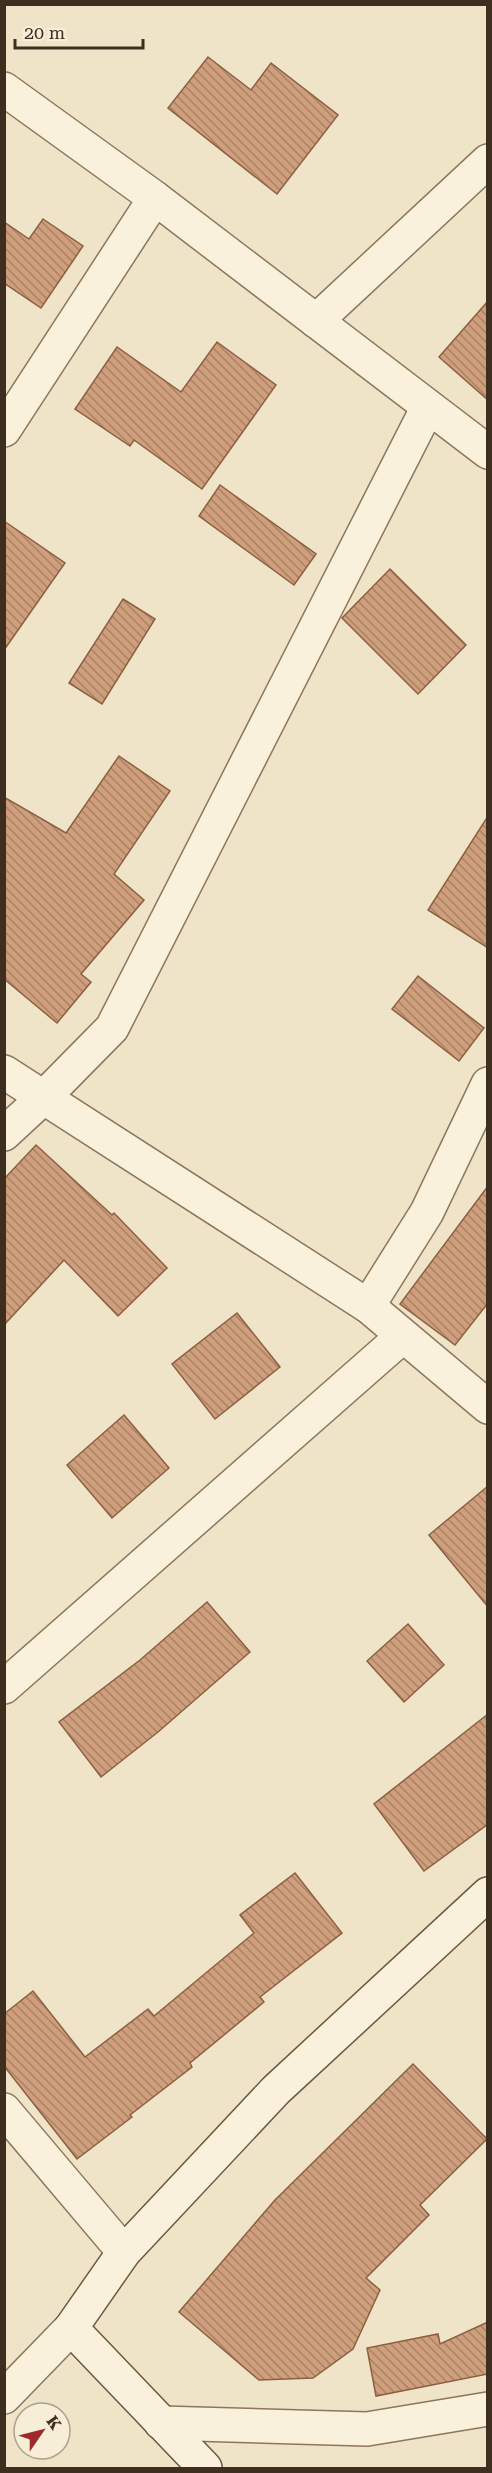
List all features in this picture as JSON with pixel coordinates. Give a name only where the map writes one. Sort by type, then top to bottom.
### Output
[{"type":"street","points":[[4,89],[155,198],[488,452]]},
{"type":"street","points":[[316,321],[488,161]]},
{"type":"street","points":[[4,430],[155,198]]},
{"type":"street","points":[[4,1134],[112,1028],[428,407]]},
{"type":"street","points":[[4,1072],[368,1306],[488,1407]]},
{"type":"street","points":[[368,1306],[427,1212],[488,1084]]},
{"type":"street","points":[[4,1687],[403,1336]]},
{"type":"street","points":[[4,2397],[72,2328],[123,2252],[276,2090],[488,1894]]},
{"type":"street","points":[[4,2110],[123,2252]]},
{"type":"street","points":[[72,2328],[205,2469]]},
{"type":"street","points":[[161,2423],[367,2429],[488,2409]]},
{"type":"building","points":[[208,57],[251,90],[271,63],[338,115],[277,194],[168,108]]},
{"type":"building","points":[[43,219],[83,246],[41,308],[4,283],[4,222],[29,239]]},
{"type":"building","points":[[488,301],[488,400],[439,357]]},
{"type":"building","points":[[217,342],[276,385],[202,489],[134,440],[130,446],[75,409],[117,347],[181,392]]},
{"type":"building","points":[[220,485],[316,554],[294,585],[199,516]]},
{"type":"building","points":[[4,521],[65,563],[4,650]]},
{"type":"building","points":[[390,569],[466,645],[418,694],[342,618]]},
{"type":"building","points":[[123,599],[155,619],[102,704],[69,683]]},
{"type":"building","points":[[119,756],[170,791],[114,874],[144,900],[81,974],[91,982],[57,1023],[4,979],[4,797],[66,833]]},
{"type":"building","points":[[488,816],[488,948],[428,910]]},
{"type":"building","points":[[418,976],[484,1028],[459,1061],[392,1009]]},
{"type":"building","points":[[36,1145],[112,1215],[114,1213],[167,1268],[118,1316],[64,1260],[4,1325],[4,1179]]},
{"type":"building","points":[[488,1186],[488,1303],[455,1345],[400,1304]]},
{"type":"building","points":[[237,1313],[280,1367],[215,1419],[172,1364]]},
{"type":"building","points":[[124,1415],[169,1468],[112,1518],[67,1465]]},
{"type":"building","points":[[488,1486],[488,1607],[429,1535]]},
{"type":"building","points":[[207,1602],[250,1652],[158,1732],[101,1777],[59,1722],[140,1660]]},
{"type":"building","points":[[408,1624],[444,1665],[404,1702],[367,1661]]},
{"type":"building","points":[[488,1714],[488,1824],[424,1871],[374,1804]]},
{"type":"building","points":[[295,1873],[342,1933],[260,1997],[264,2002],[190,2063],[192,2067],[77,2159],[4,2066],[4,2014],[33,1991],[85,2057],[148,2009],[154,2016],[254,1933],[240,1915]]},
{"type":"building","points":[[413,2064],[487,2139],[420,2205],[429,2215],[366,2278],[380,2290],[353,2349],[313,2378],[259,2380],[179,2312],[275,2200]]},
{"type":"building","points":[[488,2322],[488,2374],[376,2396],[367,2348],[438,2334],[440,2344]]}]
